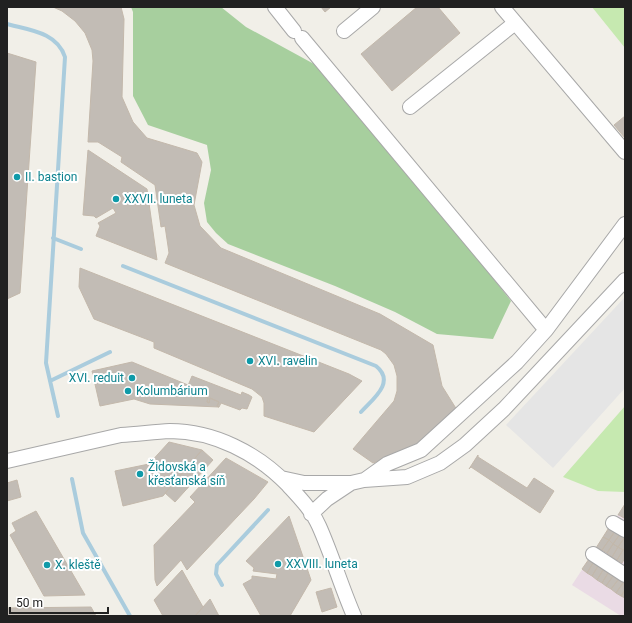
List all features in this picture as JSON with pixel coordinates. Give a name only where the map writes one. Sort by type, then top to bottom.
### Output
[{"type":"street","points":[[275,7],[546,330]]},
{"type":"street","points":[[344,31],[373,7]]},
{"type":"street","points":[[502,7],[625,152]]},
{"type":"street","points":[[410,107],[515,23]]},
{"type":"street","points":[[311,514],[327,499],[387,464],[421,450],[517,362],[546,330],[625,224]]},
{"type":"street","points":[[281,478],[304,483],[358,482],[407,476],[440,463],[465,445],[504,409],[625,280]]},
{"type":"street","points":[[11,460],[121,435],[171,431],[199,435],[227,442],[256,458],[281,478],[302,500],[318,524],[354,616]]},
{"type":"street","points":[[613,523],[625,530]]},
{"type":"street","points":[[593,554],[625,576]]},
{"type":"shaded area","points":[[625,297],[625,388],[553,468],[506,425]]},
{"type":"shaded area","points":[[625,504],[625,616],[621,616],[572,585]]},
{"type":"green space","points":[[131,7],[221,7],[246,27],[314,64],[456,231],[511,301],[493,339],[437,334],[395,312],[335,286],[228,244],[216,233],[207,222],[204,203],[211,170],[207,145],[148,125],[133,96],[133,12]]},
{"type":"green space","points":[[592,7],[625,7],[625,48]]},
{"type":"green space","points":[[625,406],[625,492],[598,491],[563,477]]},
{"type":"building","points":[[53,7],[121,7],[124,19],[122,97],[133,122],[147,138],[197,153],[202,162],[194,205],[200,226],[221,248],[380,314],[433,345],[442,386],[457,410],[417,447],[373,463],[353,449],[394,401],[397,391],[397,376],[394,365],[381,350],[165,263],[169,253],[165,226],[161,227],[155,185],[121,162],[122,157],[98,142],[88,142],[93,61],[92,50],[85,33],[75,21],[62,11]]},
{"type":"building","points":[[321,7],[331,7],[325,12]]},
{"type":"building","points":[[417,7],[438,7],[460,33],[392,91],[361,54]]},
{"type":"building","name":"II. bastion","points":[[7,53],[36,62],[20,293],[7,299]]},
{"type":"building","points":[[625,116],[625,138],[614,125]]},
{"type":"building","name":"XXVII. luneta","points":[[88,150],[147,189],[157,260],[96,236],[100,226],[98,223],[116,213],[113,208],[96,218],[94,216],[83,215]]},
{"type":"building","name":"XVI. ravelin","points":[[80,268],[349,374],[362,381],[314,432],[264,416],[264,403],[262,397],[252,389],[154,348],[154,342],[94,319],[79,287]]},
{"type":"building","name":"XVI. reduit","points":[[132,362],[188,385],[185,393],[187,394],[189,390],[197,393],[195,397],[198,398],[200,394],[208,398],[207,402],[209,403],[210,398],[219,402],[217,406],[219,407],[150,404],[134,399],[100,406],[92,371]]},
{"type":"building","points":[[192,376],[241,395],[242,392],[249,395],[252,397],[247,409],[242,408],[240,410],[221,403],[219,407],[217,406],[219,402],[210,398],[209,403],[207,402],[208,398],[200,394],[198,398],[195,397],[197,393],[189,390],[187,394],[185,393]]},
{"type":"building","points":[[169,442],[202,450],[163,496],[123,506],[115,471],[149,464]]},
{"type":"building","points":[[202,450],[213,460],[175,502],[165,493]]},
{"type":"building","points":[[478,455],[478,457],[527,488],[534,478],[554,491],[540,513],[471,467],[469,469]]},
{"type":"building","points":[[226,458],[268,482],[254,499],[187,570],[181,560],[157,586],[155,580],[154,545],[195,502],[190,497]]},
{"type":"building","points":[[17,480],[21,497],[7,501],[7,483]]},
{"type":"building","points":[[625,504],[625,516],[624,518],[618,515]]},
{"type":"building","name":"X. kleště","points":[[36,511],[85,595],[44,596],[10,535],[16,531],[12,523]]},
{"type":"building","name":"XXVIII. luneta","points":[[289,516],[311,580],[290,616],[261,616],[243,584],[252,579],[252,576],[276,579],[277,574],[253,571],[254,568],[246,561]]},
{"type":"building","points":[[610,526],[615,531],[609,540],[603,537]]},
{"type":"building","points":[[615,531],[620,534],[613,544],[609,540]]},
{"type":"building","points":[[620,534],[625,537],[618,547],[613,544]]},
{"type":"building","points":[[603,537],[609,540],[602,550],[596,548]]},
{"type":"building","points":[[625,537],[625,548],[623,550],[618,547]]},
{"type":"building","points":[[609,540],[613,544],[607,553],[602,550]]},
{"type":"building","points":[[613,544],[618,547],[612,557],[607,553]]},
{"type":"building","points":[[618,547],[623,550],[617,560],[612,557]]},
{"type":"building","points":[[623,550],[625,551],[625,558],[622,563],[617,560]]},
{"type":"building","points":[[589,559],[593,563],[587,573],[582,569]]},
{"type":"building","points":[[593,563],[598,566],[592,576],[587,573]]},
{"type":"building","points":[[598,566],[603,570],[597,580],[592,576]]},
{"type":"building","points":[[182,570],[203,607],[195,616],[163,616],[154,600]]},
{"type":"building","points":[[603,570],[608,573],[602,583],[597,580]]},
{"type":"building","points":[[608,573],[613,576],[606,586],[602,583]]},
{"type":"building","points":[[613,576],[618,580],[611,589],[606,586]]},
{"type":"building","points":[[618,580],[623,583],[616,593],[611,589]]},
{"type":"building","points":[[623,583],[625,584],[625,590],[621,596],[616,593]]},
{"type":"building","points":[[331,588],[337,607],[322,612],[316,592]]},
{"type":"building","points":[[625,590],[625,598],[621,596]]},
{"type":"building","points":[[210,599],[219,616],[195,616],[203,607]]},
{"type":"building","points":[[91,607],[96,616],[7,616],[7,608]]},
{"type":"waterway","points":[[7,24],[33,30],[49,37],[56,42],[65,57],[46,363],[58,416]]},
{"type":"waterway","points":[[53,238],[81,249]]},
{"type":"waterway","points":[[123,266],[376,366],[382,372],[384,378],[383,384],[376,396],[361,412]]},
{"type":"waterway","points":[[50,381],[110,352]]},
{"type":"waterway","points":[[72,479],[83,533],[130,616]]},
{"type":"waterway","points":[[222,585],[216,574],[217,565],[268,510]]},
{"type":"place","name":"II. bastion","points":[[17,177]]},
{"type":"place","name":"XXVII. luneta","points":[[116,199]]},
{"type":"place","name":"XVI. ravelin","points":[[250,361]]},
{"type":"place","name":"XVI. reduit","points":[[132,378]]},
{"type":"place","name":"Kolumbárium","points":[[128,391]]},
{"type":"place","name":"Židovská a křesťanská síň","points":[[140,474]]},
{"type":"place","name":"XXVIII. luneta","points":[[278,564]]},
{"type":"place","name":"X. kleště","points":[[47,565]]}]
